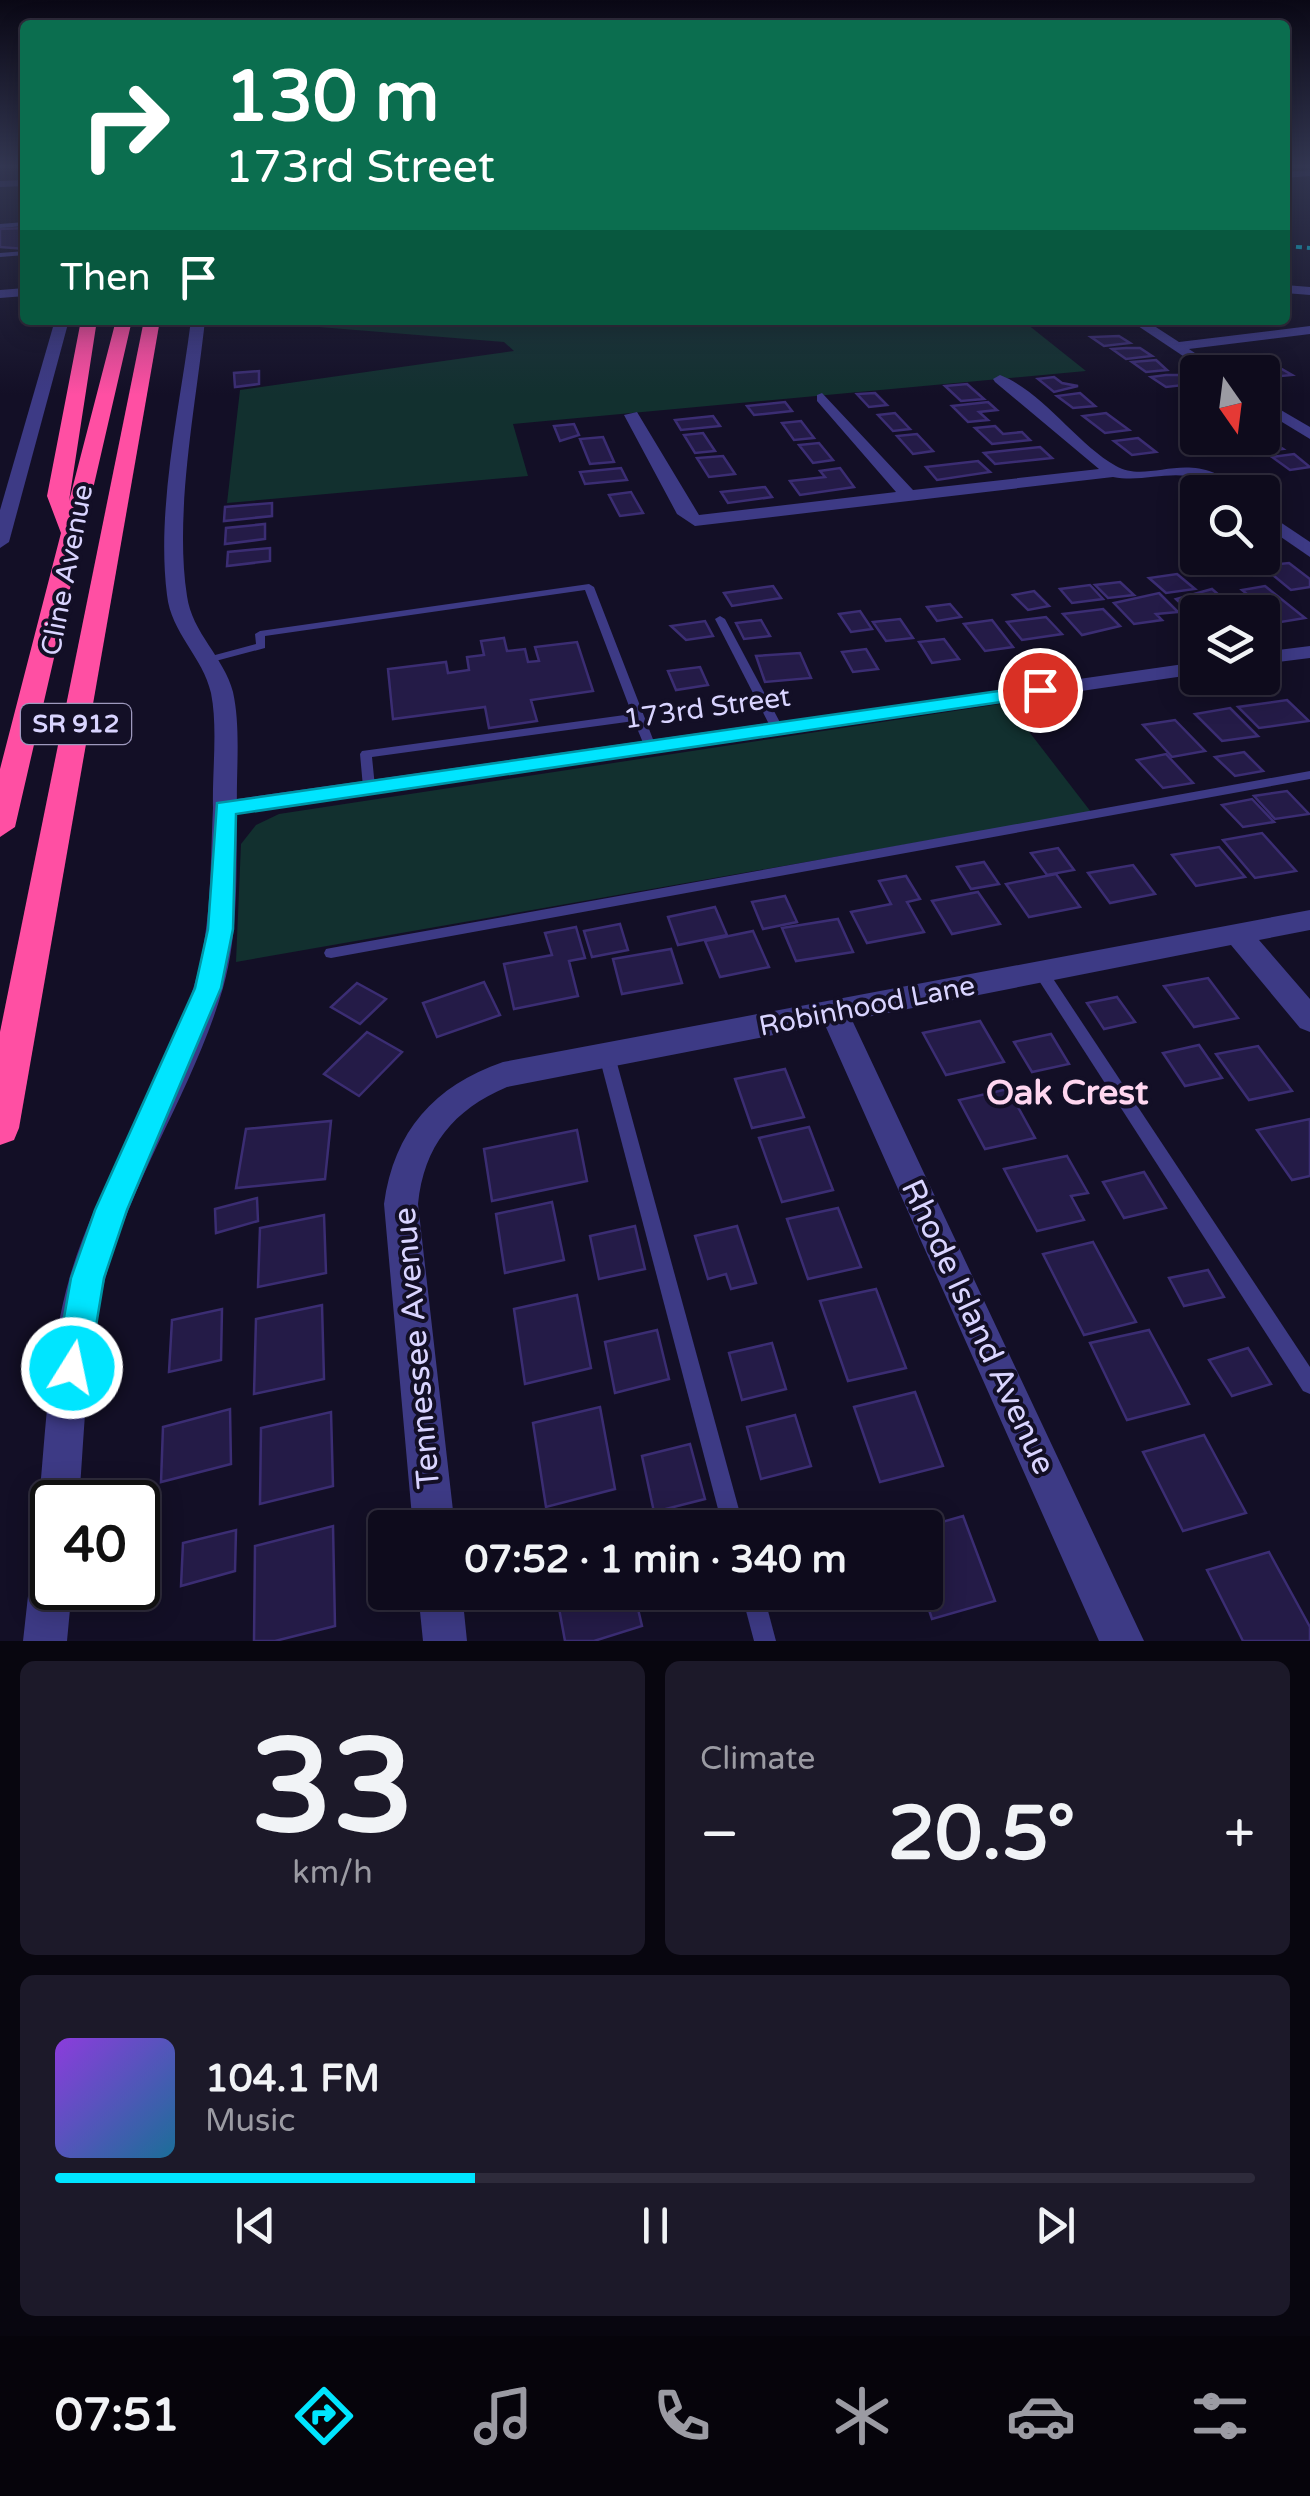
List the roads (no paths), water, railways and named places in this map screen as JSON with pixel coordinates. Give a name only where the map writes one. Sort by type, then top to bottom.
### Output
[{"type":"highway","points":[[72,534],[57,496],[89,325]]},
{"type":"highway","name":"Cline Avenue","points":[[0,826],[123,325]]},
{"type":"highway","name":"Cline Avenue","points":[[0,1128],[151,325]]},
{"type":"street","points":[[0,542],[61,325]]},
{"type":"street","points":[[61,1480],[72,1368],[88,1278],[111,1210],[208,988],[220,929],[222,694],[208,660],[186,626],[177,600],[172,546],[197,325]]},
{"type":"street","points":[[1144,325],[1190,355]]},
{"type":"street","points":[[1176,346],[1310,330]]},
{"type":"street","points":[[1000,379],[1113,472]]},
{"type":"street","points":[[822,398],[910,498]]},
{"type":"street","points":[[632,415],[686,514],[695,521],[1113,472],[1199,470],[1206,475]]},
{"type":"street","points":[[1280,415],[1310,434]]},
{"type":"street","points":[[0,476],[20,474]]},
{"type":"street","points":[[1280,529],[1310,551]]},
{"type":"street","points":[[1280,656],[1310,652]]},
{"type":"street","name":"173rd Street","points":[[224,808],[1180,671]]},
{"type":"street","name":"Robinhood Lane","points":[[434,1117],[474,1086],[504,1075],[1310,920]]},
{"type":"street","points":[[1238,934],[1310,1020]]},
{"type":"street","name":"Rhode Island Avenue","points":[[834,1013],[1122,1641]]},
{"type":"street","name":"Tennessee Avenue","points":[[432,1510],[401,1204],[402,1174],[416,1142],[434,1117]]},
{"type":"street","points":[[46,1641],[49,1610]]},
{"type":"street","points":[[442,1610],[446,1641]]},
{"type":"lane","points":[[208,660],[260,646],[260,634],[589,587],[650,747]]},
{"type":"lane","points":[[720,618],[777,728]]},
{"type":"lane","points":[[369,787],[366,754],[638,717]]},
{"type":"lane","points":[[331,953],[1310,774]]},
{"type":"lane","points":[[1041,972],[1310,1384]]},
{"type":"lane","points":[[608,1056],[729,1510]]},
{"type":"lane","points":[[757,1610],[765,1641]]},
{"type":"railway","points":[[1290,246],[1310,248]]},
{"type":"district","name":"Oak Crest","points":[[1067,1093]]}]
